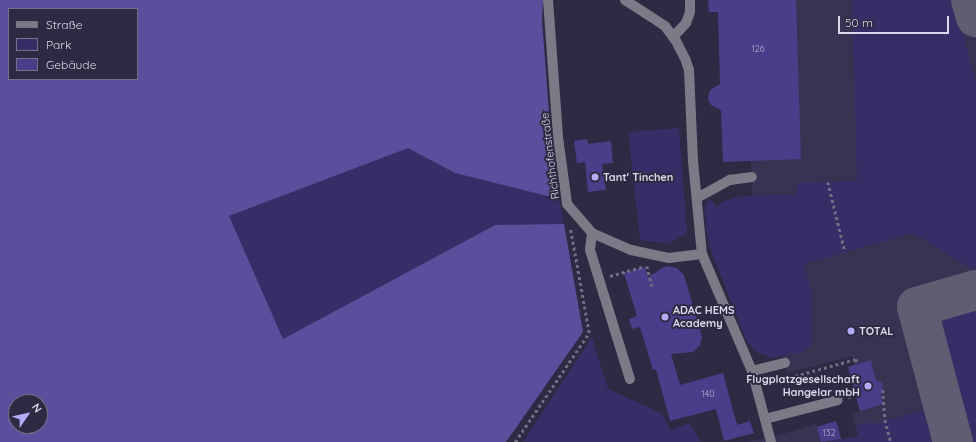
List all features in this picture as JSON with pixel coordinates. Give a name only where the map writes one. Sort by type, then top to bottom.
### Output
[{"type":"street","name":"Richthofenstraße","points":[[548,0],[558,137],[568,204],[592,233],[632,250],[658,257],[679,258],[702,254]]},
{"type":"street","points":[[625,0],[660,22],[674,37],[682,50],[689,70],[693,161],[702,254],[752,371],[770,440]]},
{"type":"street","points":[[674,37],[686,23],[690,12],[690,0]]},
{"type":"street","points":[[697,198],[730,180],[752,177]]},
{"type":"street","points":[[592,233],[590,250],[630,379]]},
{"type":"street","points":[[752,371],[785,363]]},
{"type":"street","points":[[765,418],[838,400]]},
{"type":"path","points":[[828,182],[845,252]]},
{"type":"path","points":[[515,442],[589,333],[570,225]]},
{"type":"path","points":[[598,279],[653,264],[658,257]]},
{"type":"path","points":[[646,265],[652,286]]},
{"type":"path","points":[[756,387],[856,359],[858,364]]},
{"type":"path","points":[[884,390],[885,420],[891,442]]},
{"type":"shaded area","points":[[0,0],[543,0],[542,21],[549,113],[559,199],[455,173],[408,148],[229,216],[283,339],[495,225],[564,224],[583,332],[506,442],[0,442]]},
{"type":"shaded area","points":[[746,0],[976,0],[976,442],[741,442],[770,438],[816,424],[817,427],[836,421],[842,440],[858,436],[852,414],[860,412],[848,367],[854,365],[852,356],[787,373],[777,332],[752,197]]},
{"type":"green space","points":[[852,0],[954,0],[976,84],[976,269],[972,269],[913,233],[804,264],[812,295],[811,345],[802,352],[771,358],[754,350],[746,340],[709,245],[704,208],[710,199],[717,207],[722,202],[741,196],[797,194],[797,183],[857,181]]},
{"type":"green space","points":[[679,128],[687,233],[669,244],[640,240],[628,132]]},
{"type":"green space","points":[[408,147],[455,173],[559,199],[564,224],[495,225],[283,339],[228,216]]},
{"type":"green space","points":[[976,306],[976,442],[967,442],[939,346],[939,332],[947,318],[959,310]]},
{"type":"green space","points":[[592,337],[608,389],[661,413],[671,430],[690,423],[701,442],[523,442]]},
{"type":"green space","points":[[927,409],[936,442],[829,442],[858,436],[856,426],[869,422],[870,425]]},
{"type":"building","points":[[708,0],[796,0],[801,159],[723,162],[721,110],[711,105],[708,99],[710,90],[720,84],[718,12],[709,12]]},
{"type":"building","name":"Tant' Tinchen","points":[[587,139],[588,144],[611,141],[613,163],[602,164],[606,190],[588,192],[585,162],[577,163],[574,141]]},
{"type":"building","name":"ADAC HEMS Academy","points":[[666,266],[677,268],[684,275],[702,337],[700,345],[693,352],[671,354],[680,385],[723,373],[737,425],[750,421],[754,433],[724,441],[716,409],[670,421],[656,369],[653,370],[640,327],[632,329],[629,319],[637,316],[624,273],[645,267],[648,277]]},
{"type":"building","name":"Flugplatzgesellschaft Hangelar mbH","points":[[871,360],[876,380],[882,383],[883,390],[881,395],[883,404],[860,411],[848,367]]},
{"type":"building","points":[[836,421],[841,439],[821,442],[817,427]]},
{"type":"taxiway","points":[[971,0],[976,17]]},
{"type":"taxiway","points":[[953,442],[917,307],[976,290]]},
{"type":"place","name":"Tant' Tinchen","points":[[595,177]]},
{"type":"place","name":"ADAC HEMS Academy","points":[[665,317]]},
{"type":"place","name":"TOTAL","points":[[851,331]]},
{"type":"place","name":"Flugplatzgesellschaft Hangelar mbH","points":[[868,386]]}]
